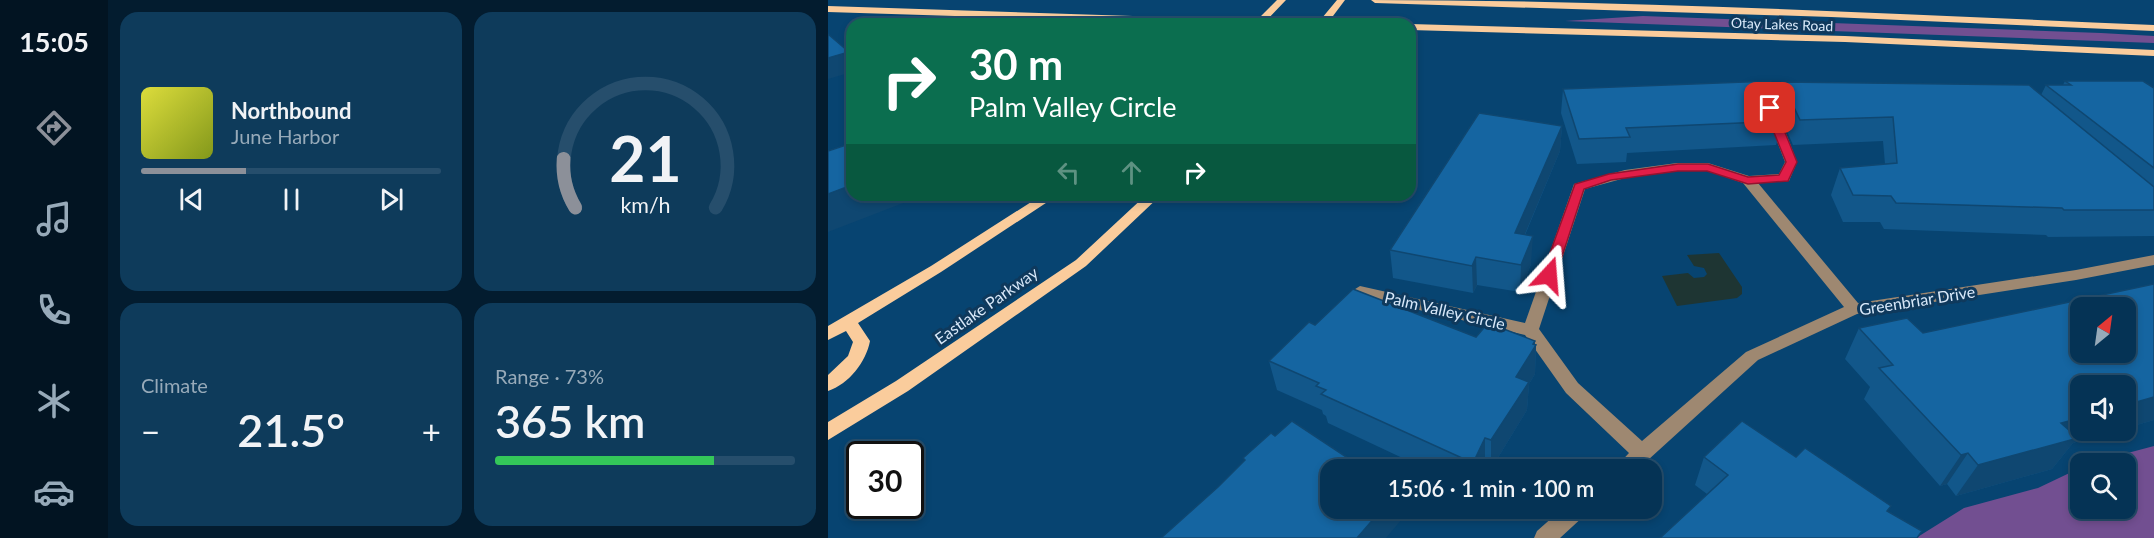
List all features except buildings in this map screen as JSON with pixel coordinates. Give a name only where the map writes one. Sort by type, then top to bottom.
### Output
[{"type":"main road","points":[[1264,18],[1282,0]]},
{"type":"main road","points":[[1327,18],[1341,0]]},
{"type":"main road","name":"Otay Lakes Road","points":[[1375,0],[1820,14],[2154,28]]},
{"type":"main road","points":[[828,9],[1086,18]]},
{"type":"main road","name":"Otay Lakes Road","points":[[1416,27],[1833,39],[2154,53]]},
{"type":"main road","points":[[828,334],[1041,201]]},
{"type":"main road","name":"Eastlake Parkway","points":[[828,432],[902,386],[1081,262],[1147,201]]},
{"type":"main road","points":[[828,384],[848,369],[860,354],[862,341],[848,322]]},
{"type":"street","points":[[1642,453],[1572,388],[1531,330],[1579,187],[1609,177],[1678,168],[1708,167],[1748,180],[1784,178],[1791,162],[1770,108]]},
{"type":"street","points":[[1748,180],[1854,309]]},
{"type":"street","name":"Greenbriar Drive","points":[[1635,459],[1752,356],[1854,309],[2076,275],[2154,260]]},
{"type":"street","name":"Palm Valley Circle","points":[[1360,291],[1531,330]]},
{"type":"street","points":[[1545,538],[1566,519]]},
{"type":"shaded area","points":[[1643,16],[2101,33],[2154,36],[2154,43],[1565,21]]},
{"type":"shaded area","points":[[1719,253],[1742,287],[1742,294],[1737,298],[1677,306],[1662,276],[1688,273],[1694,278],[1704,277],[1707,274],[1704,268],[1694,266],[1687,255]]},
{"type":"shaded area","points":[[2154,446],[2154,538],[1916,538],[1964,508],[2038,488],[2070,473],[2070,519],[2136,519],[2136,453],[2128,453]]},
{"type":"route","points":[[1549,275],[1579,187],[1609,177],[1678,168],[1708,167],[1748,180],[1784,178],[1791,162],[1770,108]]}]
